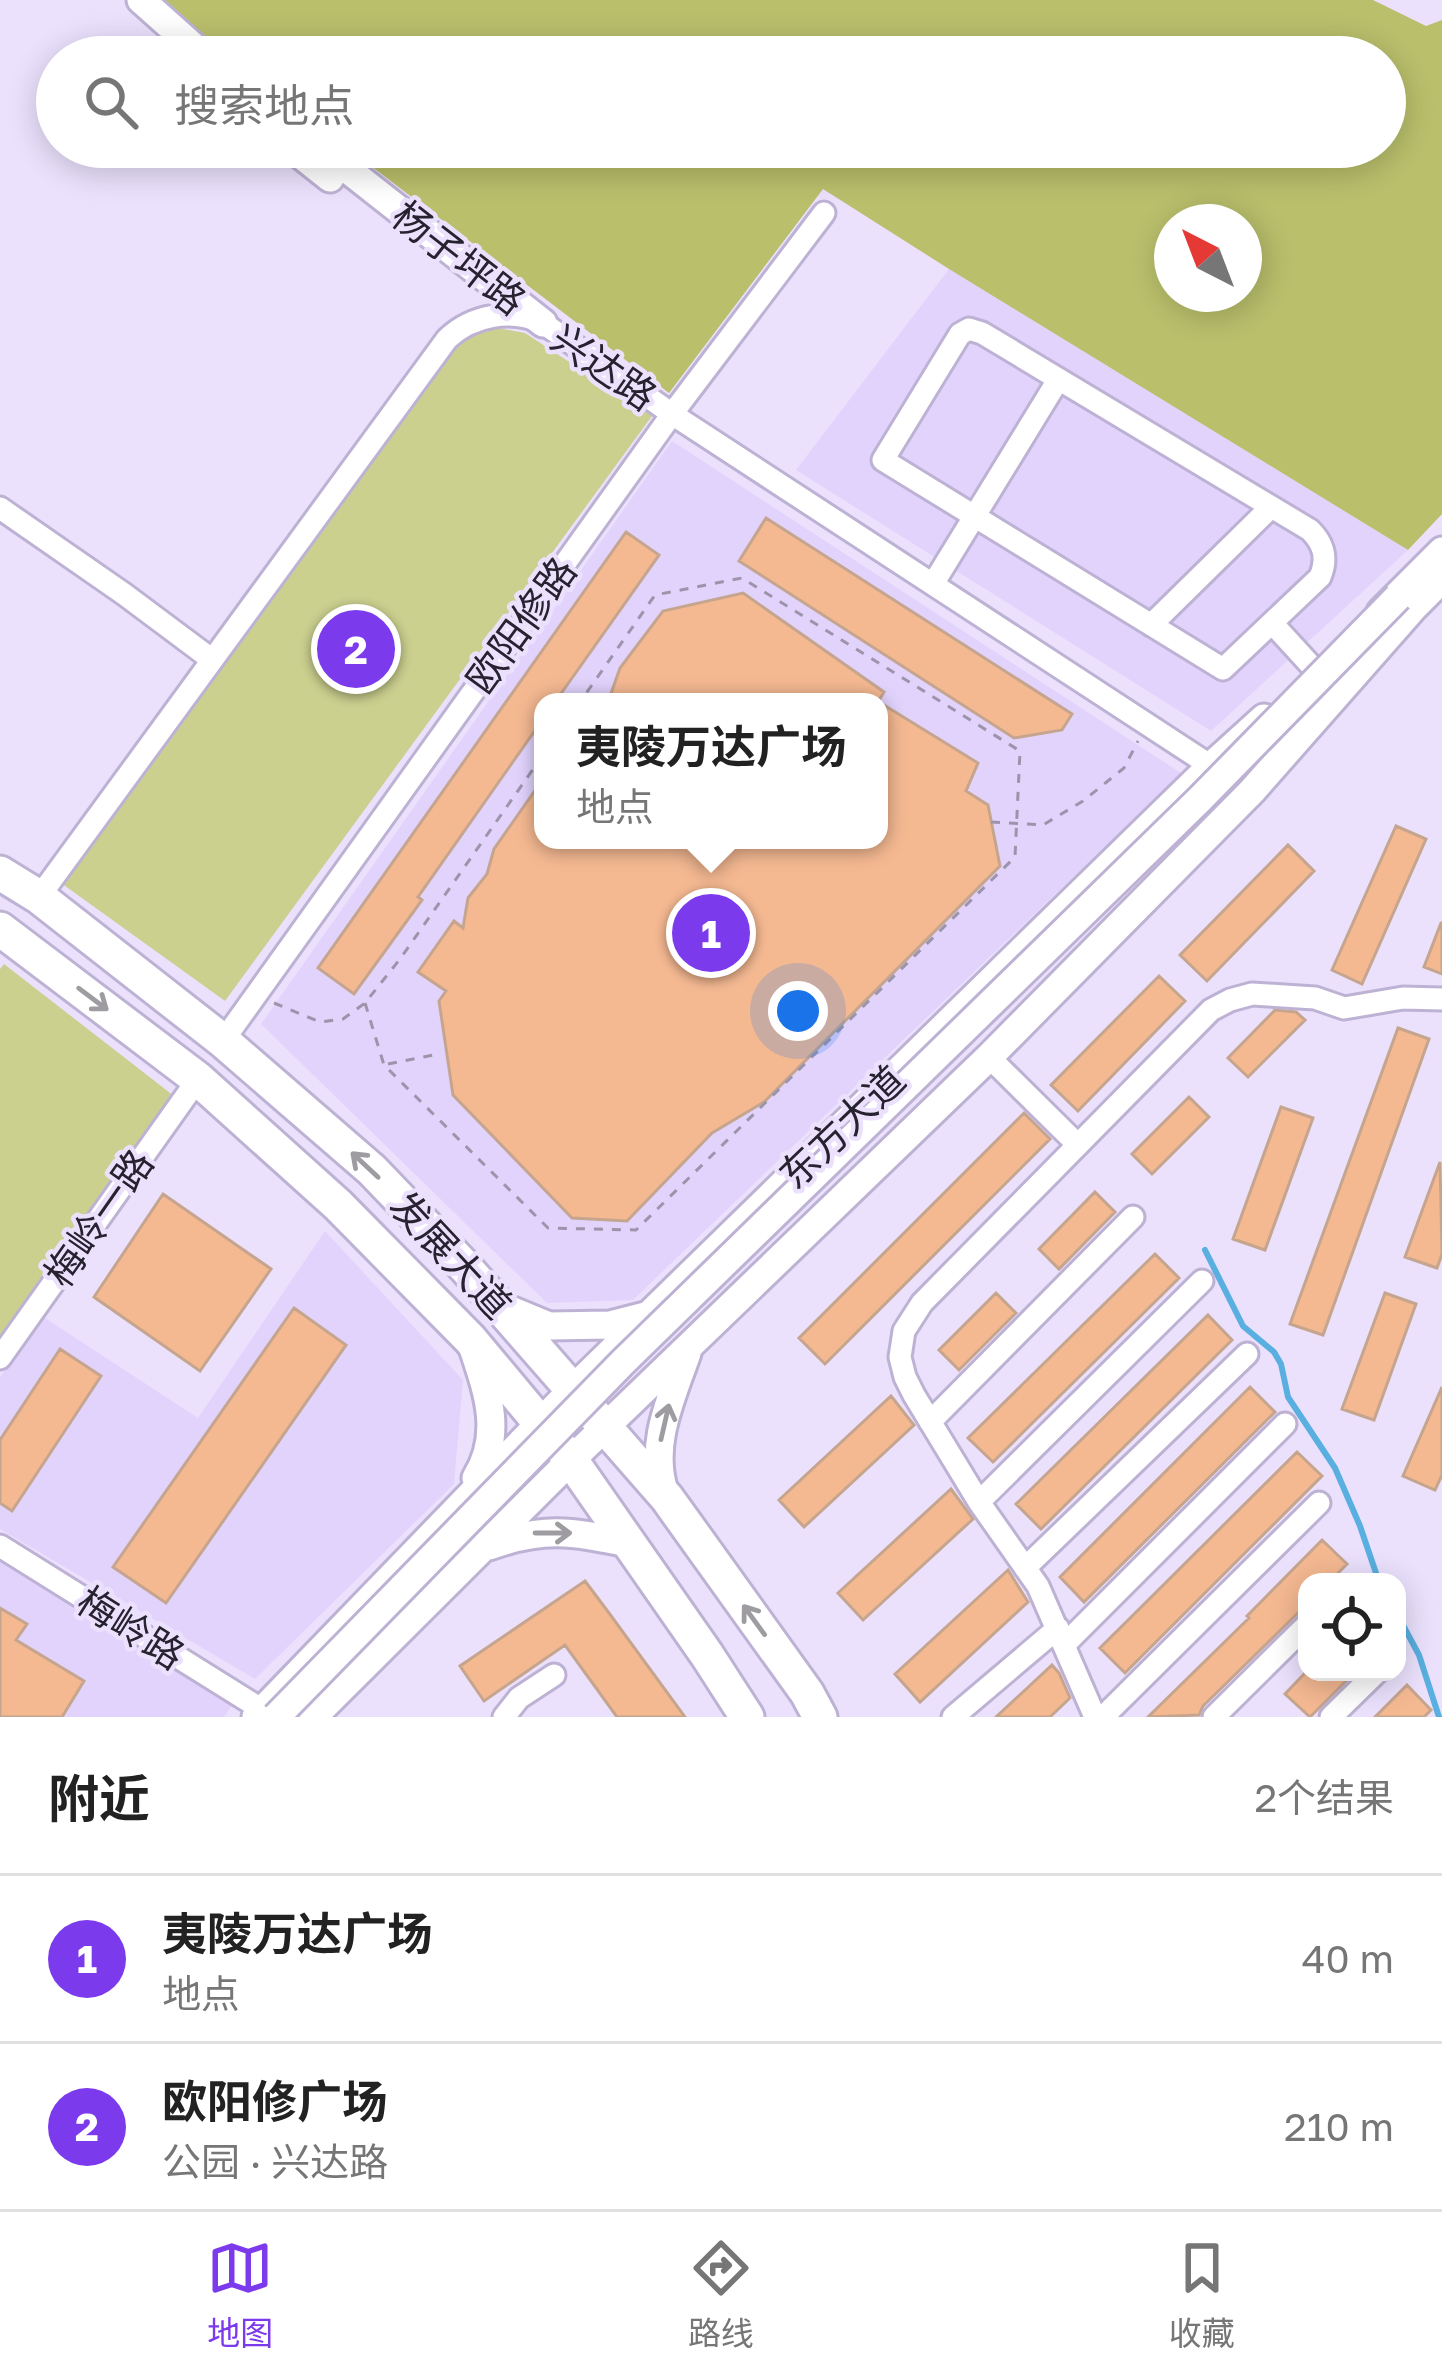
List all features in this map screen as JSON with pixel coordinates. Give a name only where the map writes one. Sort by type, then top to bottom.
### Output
[{"type":"highway","name":"发展大道","points":[[0,872],[223,1041],[372,1170],[500,1306],[667,1498],[820,1717]]},
{"type":"highway","name":"发展大道","points":[[3,937],[198,1079],[338,1205],[470,1339],[571,1460],[747,1717]]},
{"type":"main road","points":[[115,0],[154,36]]},
{"type":"main road","points":[[141,0],[181,36]]},
{"type":"main road","name":"杨子坪路","points":[[318,168],[505,316]]},
{"type":"main road","name":"杨子坪路","points":[[346,168],[543,323]]},
{"type":"main road","name":"东方大道","points":[[314,1717],[571,1460],[989,1057],[1252,791],[1442,551]]},
{"type":"main road","name":"东方大道","points":[[264,1714],[572,1390],[1210,766],[1316,670],[1442,579]]},
{"type":"main road","points":[[264,1714],[1405,603]]},
{"type":"main road","points":[[295,1717],[1405,603]]},
{"type":"main road","points":[[500,1306],[549,1326],[610,1325],[650,1315]]},
{"type":"main road","points":[[458,1507],[486,1461],[492,1423],[486,1385],[470,1339]]},
{"type":"main road","points":[[667,1498],[657,1471],[663,1421],[689,1347]]},
{"type":"main road","points":[[480,1549],[522,1534],[552,1531],[628,1543]]},
{"type":"street","name":"欧阳修路","points":[[223,1041],[672,414],[824,213]]},
{"type":"street","name":"兴达路","points":[[39,898],[447,339],[468,323],[505,316],[543,323],[672,414],[1210,766]]},
{"type":"street","points":[[969,329],[1310,530],[1321,541],[1324,567],[1320,577],[1223,669],[974,516],[883,460],[961,334],[969,329]]},
{"type":"street","points":[[933,584],[1058,380]]},
{"type":"street","points":[[1151,625],[1271,507]]},
{"type":"street","points":[[0,508],[211,659]]},
{"type":"street","points":[[1272,623],[1316,670]]},
{"type":"street","points":[[1319,1503],[1099,1717],[1038,1586],[979,1502],[905,1377],[900,1357],[904,1331],[922,1303],[1210,1010],[1252,994],[1315,998],[1343,1008],[1403,998],[1442,999]]},
{"type":"street","points":[[989,1057],[1078,1145]]},
{"type":"street","name":"梅岭一路","points":[[0,1358],[198,1079]]},
{"type":"street","points":[[929,1422],[1132,1217]]},
{"type":"street","points":[[979,1502],[1202,1281]]},
{"type":"street","points":[[1025,1568],[1247,1354]]},
{"type":"street","points":[[953,1717],[1062,1636],[1285,1424]]},
{"type":"street","name":"梅岭路","points":[[0,1546],[264,1714]]},
{"type":"street","points":[[1214,1717],[1298,1634]]},
{"type":"street","points":[[504,1717],[519,1699],[554,1675]]},
{"type":"street","points":[[1331,1717],[1367,1681]]},
{"type":"path","points":[[365,1003],[384,1065],[548,1228],[636,1230],[1016,857],[1020,751],[742,578],[655,595],[586,693]]},
{"type":"path","points":[[991,822],[1043,824],[1083,801],[1124,768],[1146,724]]},
{"type":"path","points":[[255,995],[320,1022],[344,1019],[365,1003],[534,768]]},
{"type":"path","points":[[384,1065],[440,1054]]},
{"type":"shaded area","points":[[949,269],[1408,550],[1211,731],[796,470]]},
{"type":"shaded area","points":[[672,441],[1181,773],[633,1300],[547,1303],[261,1024]]},
{"type":"shaded area","points":[[325,1231],[463,1380],[454,1484],[255,1679],[0,1529],[0,1377],[42,1316],[198,1418]]},
{"type":"shaded area","points":[[0,1558],[234,1702],[224,1717],[0,1717]]},
{"type":"green space","points":[[162,0],[1373,0],[1426,26],[1442,20],[1442,514],[1408,550],[823,189],[669,393],[374,168],[1406,168],[1406,36],[204,36]]},
{"type":"green space","points":[[487,326],[525,333],[652,416],[225,1001],[61,883],[452,341]]},
{"type":"green space","points":[[4,964],[174,1096],[0,1340],[0,969]]},
{"type":"building","points":[[766,518],[1072,714],[1062,730],[1014,738],[739,561]]},
{"type":"building","points":[[626,532],[659,555],[561,693],[534,693],[534,732],[354,994],[318,968]]},
{"type":"building","points":[[743,593],[884,692],[611,693],[620,668],[663,611]]},
{"type":"building","points":[[888,708],[978,763],[966,791],[988,805],[1000,866],[764,1102],[712,1133],[627,1221],[572,1218],[453,1095],[439,1001],[446,991],[418,972],[454,921],[463,928],[468,898],[487,874],[494,849],[534,792],[534,849],[888,849]]},
{"type":"building","points":[[1396,826],[1426,839],[1362,984],[1332,970]]},
{"type":"building","points":[[1288,845],[1314,871],[1207,981],[1180,955]]},
{"type":"building","points":[[1442,923],[1442,974],[1424,967]]},
{"type":"building","points":[[1159,976],[1185,1001],[1078,1111],[1051,1085]]},
{"type":"building","points":[[1275,1010],[1296,1012],[1305,1020],[1248,1077],[1228,1058]]},
{"type":"building","points":[[1398,1028],[1429,1039],[1323,1335],[1290,1324]]},
{"type":"building","points":[[1189,1097],[1209,1117],[1152,1174],[1132,1154]]},
{"type":"building","points":[[1281,1107],[1313,1118],[1265,1250],[1233,1239]]},
{"type":"building","points":[[1024,1113],[1050,1139],[825,1364],[799,1338]]},
{"type":"building","points":[[1440,1162],[1442,1254],[1437,1268],[1405,1257]]},
{"type":"building","points":[[1095,1192],[1115,1212],[1059,1269],[1039,1249]]},
{"type":"building","points":[[163,1194],[271,1269],[200,1371],[94,1297]]},
{"type":"building","points":[[1155,1254],[1179,1278],[993,1462],[968,1438]]},
{"type":"building","points":[[996,1293],[1016,1313],[959,1370],[939,1350]]},
{"type":"building","points":[[1385,1293],[1416,1304],[1374,1420],[1342,1409]]},
{"type":"building","points":[[294,1308],[346,1345],[166,1603],[113,1567]]},
{"type":"building","points":[[1208,1315],[1232,1340],[1041,1529],[1016,1504]]},
{"type":"building","points":[[60,1349],[101,1376],[12,1511],[0,1503],[0,1440]]},
{"type":"building","points":[[1250,1387],[1275,1412],[1084,1602],[1060,1577]]},
{"type":"building","points":[[1442,1387],[1442,1475],[1435,1490],[1403,1476]]},
{"type":"building","points":[[891,1396],[914,1425],[804,1527],[779,1500]]},
{"type":"building","points":[[1297,1452],[1322,1476],[1125,1673],[1100,1648]]},
{"type":"building","points":[[951,1489],[973,1519],[863,1620],[838,1593]]},
{"type":"building","points":[[1322,1540],[1347,1564],[1338,1573],[1298,1573],[1298,1613],[1199,1715],[1148,1717],[1249,1618]]},
{"type":"building","points":[[1008,1570],[1028,1602],[920,1702],[895,1674]]},
{"type":"building","points":[[585,1581],[685,1717],[617,1717],[565,1645],[484,1701],[460,1666]]},
{"type":"building","points":[[0,1608],[27,1624],[16,1640],[84,1681],[62,1717],[0,1717]]},
{"type":"building","points":[[1052,1665],[1070,1698],[1050,1717],[996,1717]]},
{"type":"building","points":[[1298,1680],[1346,1681],[1310,1717],[1285,1694]]},
{"type":"building","points":[[1407,1685],[1431,1710],[1424,1717],[1375,1717]]},
{"type":"waterway","points":[[1205,1250],[1243,1326],[1281,1364],[1288,1397],[1335,1468],[1376,1573]]},
{"type":"waterway","points":[[1406,1631],[1439,1717]]},
{"type":"place","name":"欧阳修广场","points":[[356,649]]},
{"type":"place","name":"夷陵万达广场","points":[[711,933]]}]
